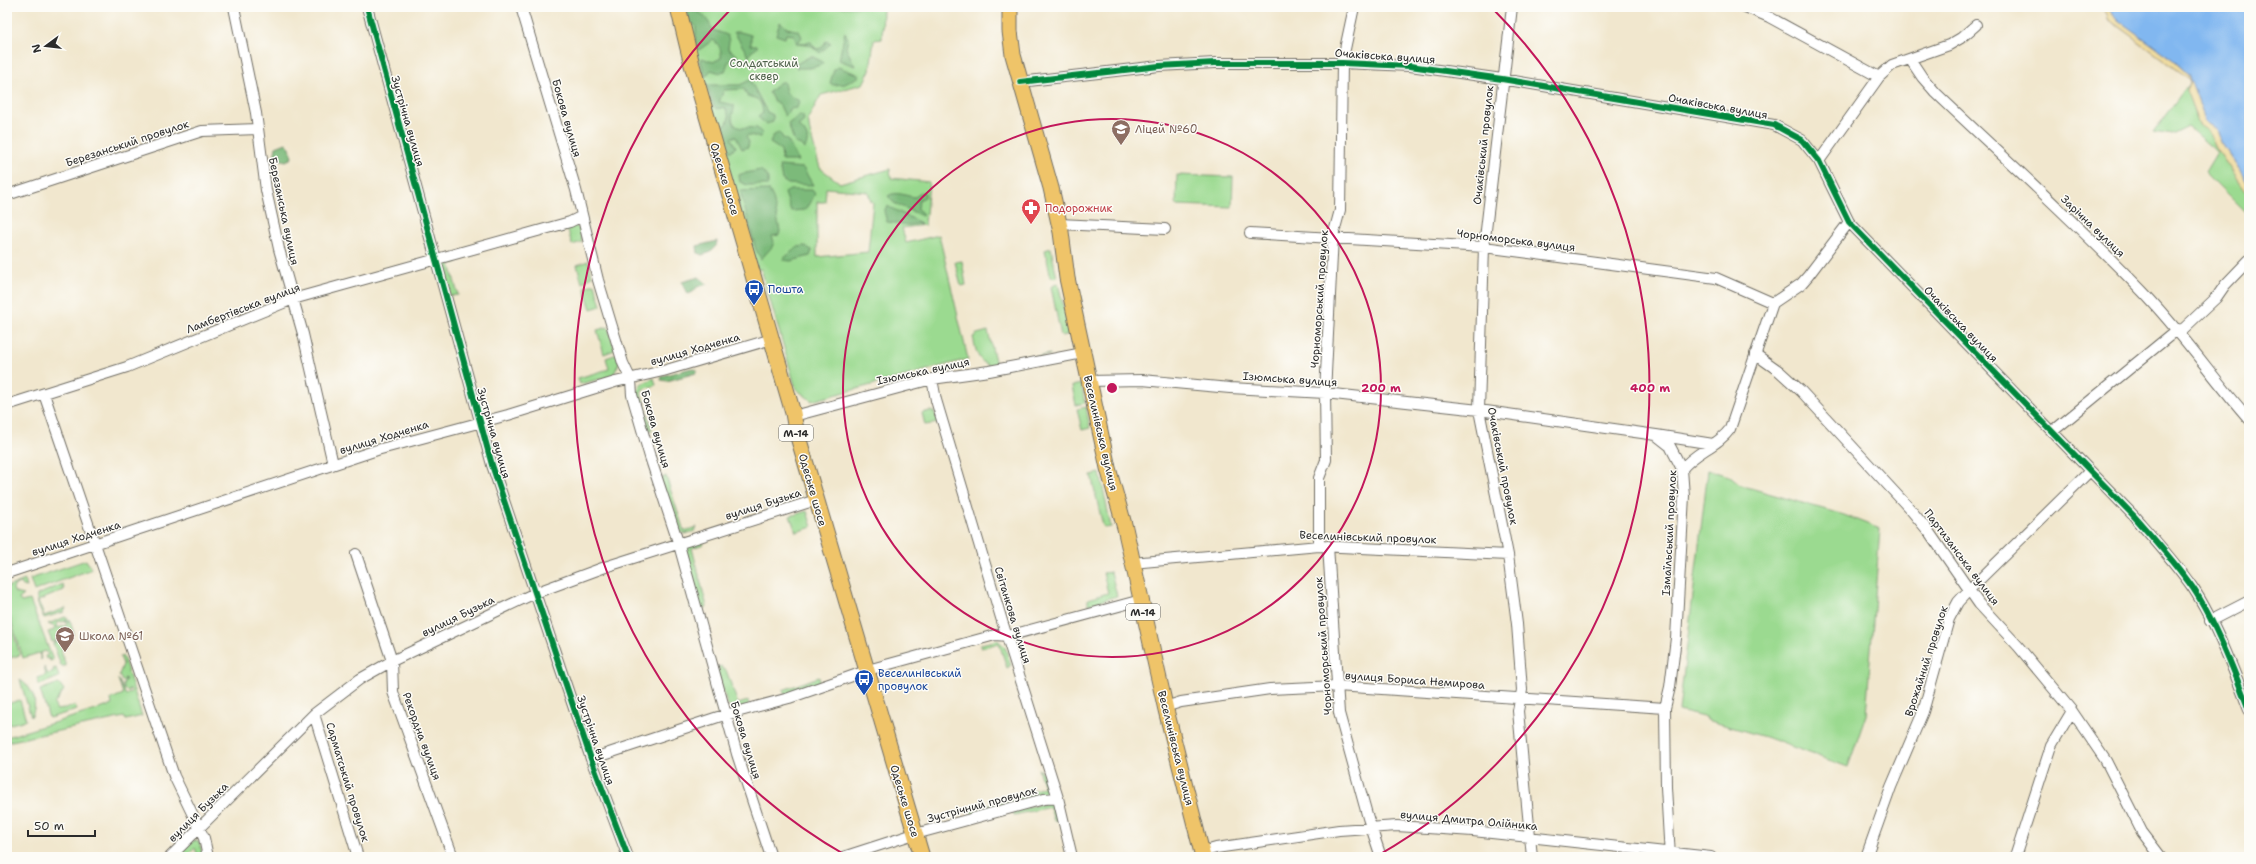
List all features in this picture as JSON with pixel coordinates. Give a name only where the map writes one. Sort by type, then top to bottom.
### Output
[{"type":"highway","name":"Одеське шосе","points":[[678,7],[701,99],[772,339],[816,500],[922,857]]},
{"type":"highway","name":"Веселинівська вулиця","points":[[1010,7],[1011,40],[1020,82],[1047,172],[1060,224],[1067,278],[1108,468],[1125,528],[1132,563],[1202,855]]},
{"type":"street","name":"Березанська вулиця","points":[[234,7],[256,113],[266,190],[279,249],[303,334],[333,464]]},
{"type":"street","name":"Зустрічна вулиця","points":[[367,7],[492,465],[591,759],[628,857]]},
{"type":"street","name":"Бокова вулиця","points":[[521,7],[590,243],[591,257],[623,363],[631,380],[632,395],[679,545],[726,716],[771,857]]},
{"type":"street","name":"Чорноморський провулок","points":[[1354,7],[1342,62],[1340,210],[1332,236],[1325,393],[1326,460],[1319,478],[1339,713],[1381,857]]},
{"type":"street","name":"Очаківський провулок","points":[[1512,7],[1502,79],[1484,247],[1479,410],[1508,555],[1518,624],[1521,700],[1518,711],[1532,857]]},
{"type":"street","points":[[1745,7],[1769,17],[1879,77]]},
{"type":"street","points":[[1819,161],[1879,77],[1892,65],[1949,45],[1962,38],[1976,25]]},
{"type":"street","name":"Зарічна вулиця","points":[[1910,59],[1936,93],[2069,218],[2179,331],[2249,419]]},
{"type":"street","name":"Очаківська вулиця","points":[[1020,82],[1122,72],[1159,66],[1215,63],[1342,62],[1410,66],[1502,79],[1774,125],[1802,140],[1819,161],[1849,222],[2090,471],[2174,562],[2194,589],[2210,621],[2249,710]]},
{"type":"street","name":"Березанський провулок","points":[[7,195],[202,131],[258,129]]},
{"type":"street","name":"Ламбертівська вулиця","points":[[7,405],[127,367],[293,299],[570,222],[582,216]]},
{"type":"street","points":[[1773,303],[1801,284],[1849,222]]},
{"type":"street","points":[[1060,224],[1165,229]]},
{"type":"street","name":"Чорноморська вулиця","points":[[1250,233],[1332,236],[1484,247],[1716,278],[1773,303]]},
{"type":"street","points":[[2052,432],[2179,331],[2216,298],[2225,284],[2249,260]]},
{"type":"street","name":"Ізмаїльський провулок","points":[[1670,854],[1666,787],[1665,708],[1670,687],[1676,638],[1684,496],[1682,469],[1687,463],[1726,435],[1730,429],[1773,303]]},
{"type":"street","name":"вулиця Ходченка","points":[[7,573],[95,545],[333,464],[562,400],[615,382],[631,380],[772,339]]},
{"type":"street","name":"Ізюмська вулиця","points":[[794,416],[932,379],[989,371],[1083,353]]},
{"type":"street","name":"Партизанська вулиця","points":[[1755,354],[1779,371],[1801,392],[1910,509],[1929,532],[1969,590],[2072,711],[2106,761],[2142,832],[2161,857]]},
{"type":"street","name":"Світанкова вулиця","points":[[932,379],[955,467],[1058,798],[1072,857]]},
{"type":"street","name":"Ізюмська вулиця","points":[[1089,381],[1142,380],[1230,388],[1325,393],[1479,410],[1713,444]]},
{"type":"street","points":[[44,394],[174,776],[199,828],[208,857]]},
{"type":"street","points":[[1656,435],[1670,446],[1682,469]]},
{"type":"street","name":"Врожайний провулок","points":[[1866,857],[1891,787],[1923,712],[1949,619],[1958,602],[2090,471]]},
{"type":"street","name":"вулиця Бузька","points":[[170,857],[314,714],[360,679],[392,661],[535,593],[608,566],[679,545],[816,500]]},
{"type":"street","name":"Веселинівський провулок","points":[[1132,563],[1324,546],[1508,555]]},
{"type":"street","name":"Рекордна вулиця","points":[[356,554],[392,661],[393,692],[453,857]]},
{"type":"street","points":[[591,759],[726,716],[776,702],[866,671],[995,635],[1008,636],[1141,600]]},
{"type":"street","points":[[2210,621],[2249,601]]},
{"type":"street","name":"вулиця Бориса Немирова","points":[[1166,707],[1181,702],[1270,689],[1337,686],[1521,700],[1665,708]]},
{"type":"street","points":[[2015,857],[2051,746],[2072,711]]},
{"type":"street","name":"Сарматський провулок","points":[[314,714],[358,857]]},
{"type":"street","name":"Зустрічний провулок","points":[[843,857],[915,834],[1044,799],[1058,798]]},
{"type":"street","name":"вулиця Дмитра Олійника","points":[[1202,855],[1216,848],[1372,826],[1428,827],[1529,837],[1670,854],[1711,857]]},
{"type":"green space","name":"Солдатський сквер","points":[[684,7],[883,7],[882,39],[874,40],[870,70],[863,84],[821,95],[808,119],[810,132],[820,168],[840,183],[890,169],[891,178],[929,182],[925,225],[902,228],[906,243],[939,235],[968,359],[812,401],[796,389],[761,269],[757,270],[712,113]],"holes":[[[826,188],[868,192],[871,201],[873,202],[868,252],[817,257],[817,202],[825,202]]]},
{"type":"green space","points":[[687,9],[696,10],[709,22],[713,30],[727,35],[729,41],[728,49],[737,55],[737,58],[728,62],[725,72],[720,73],[711,70],[705,77],[701,61],[702,58],[713,62],[721,58],[720,50],[717,43],[713,40],[699,50],[697,49],[695,42],[696,27],[695,25],[690,24]]},
{"type":"green space","points":[[780,22],[787,28],[799,31],[802,37],[799,41],[800,43],[811,42],[816,49],[822,48],[826,41],[831,43],[820,53],[812,46],[797,44],[794,35],[786,34],[785,38],[776,35]]},
{"type":"green space","points":[[734,32],[751,35],[751,45],[757,45],[757,48],[751,52],[749,57]]},
{"type":"green space","points":[[845,32],[848,39],[846,48],[855,66],[839,60]]},
{"type":"green space","points":[[811,56],[823,62],[821,65],[810,68],[796,68],[798,63]]},
{"type":"green space","points":[[838,67],[860,76],[845,84],[833,85],[830,83],[834,70]]},
{"type":"green space","points":[[750,80],[767,112],[773,115],[773,122],[766,124],[758,117],[763,113],[761,104],[757,99],[748,97],[744,89],[724,90],[719,102],[734,105],[732,118],[736,126],[742,128],[757,128],[763,134],[760,137],[748,135],[746,137],[749,142],[748,147],[742,149],[736,137],[731,138],[736,147],[732,151],[729,151],[721,135],[722,127],[727,124],[729,117],[725,107],[717,109],[714,107],[707,85],[740,85]]},
{"type":"green space","points":[[780,82],[784,82],[788,94],[799,101],[797,108],[789,109],[785,116],[779,104],[773,100],[769,92]]},
{"type":"green space","points":[[2190,82],[2186,89],[2197,122],[2208,131],[2216,148],[2249,196],[2249,216],[2205,172],[2217,152],[2188,127],[2172,135],[2153,132]]},
{"type":"green space","points":[[800,115],[803,116],[804,121],[798,126],[807,136],[807,142],[804,149],[801,145],[795,143],[788,124]]},
{"type":"green space","points":[[779,132],[783,138],[788,141],[798,161],[782,161],[781,150],[770,143],[773,136]]},
{"type":"green space","points":[[286,143],[290,147],[292,158],[286,161],[274,158],[276,147]]},
{"type":"green space","points":[[779,166],[803,168],[813,185],[788,184],[782,180]]},
{"type":"green space","points":[[761,170],[768,178],[768,185],[747,185],[740,182],[739,175]]},
{"type":"green space","points":[[1177,175],[1233,177],[1232,207],[1176,205]]},
{"type":"green space","points":[[769,190],[773,198],[780,231],[779,235],[772,236],[774,242],[772,247],[761,259],[756,250],[740,191]]},
{"type":"green space","points":[[790,190],[812,190],[815,194],[805,210],[791,211],[785,193]]},
{"type":"green space","points":[[922,192],[925,193],[925,197],[919,200],[918,209],[923,214],[922,216],[894,203],[888,196],[891,194],[898,194],[915,197]]},
{"type":"green space","points":[[887,206],[921,223],[909,225],[887,222],[884,211]]},
{"type":"green space","points":[[574,224],[579,229],[582,242],[572,245],[568,230],[558,233],[557,229]]},
{"type":"green space","points":[[717,241],[716,246],[709,253],[702,255],[698,253],[697,246]]},
{"type":"green space","points":[[806,246],[812,251],[810,256],[791,261],[782,260],[797,247]]},
{"type":"green space","points":[[1051,248],[1057,278],[1051,277],[1045,250]]},
{"type":"green space","points":[[456,257],[457,262],[450,264],[458,295],[449,296],[442,264],[445,261]]},
{"type":"green space","points":[[588,261],[592,276],[582,283],[577,265]]},
{"type":"green space","points":[[962,261],[966,285],[961,286],[955,262]]},
{"type":"green space","points":[[699,277],[707,284],[697,287],[693,292],[688,294],[682,282]]},
{"type":"green space","points":[[1058,283],[1070,334],[1061,336],[1051,287]]},
{"type":"green space","points":[[595,284],[601,306],[591,309],[584,287]]},
{"type":"green space","points":[[608,327],[615,350],[604,354],[597,330]]},
{"type":"green space","points":[[988,331],[996,365],[1050,355],[992,366],[980,359],[973,337],[977,334]]},
{"type":"green space","points":[[617,354],[619,363],[613,376],[580,384],[578,378],[609,369],[606,358]]},
{"type":"green space","points":[[692,368],[697,370],[696,373],[667,381],[661,380],[662,376]]},
{"type":"green space","points":[[654,378],[656,385],[643,389],[641,393],[652,430],[646,430],[637,393],[641,384]]},
{"type":"green space","points":[[1081,384],[1085,403],[1076,405],[1072,386]]},
{"type":"green space","points":[[1086,407],[1090,428],[1082,430],[1077,409]]},
{"type":"green space","points":[[930,411],[934,412],[939,423],[925,425],[922,413]]},
{"type":"green space","points":[[1708,470],[1729,476],[1740,485],[1844,515],[1880,529],[1866,715],[1848,767],[1765,737],[1707,720],[1707,718],[1679,711]]},
{"type":"green space","points":[[1100,473],[1111,527],[1106,528],[1103,526],[1091,475]]},
{"type":"green space","points":[[666,476],[684,531],[697,527],[695,531],[685,534],[677,531],[660,479]]},
{"type":"green space","points":[[807,511],[812,527],[796,532],[790,516]]},
{"type":"green space","points":[[703,540],[704,544],[692,548],[707,607],[699,609],[686,551],[687,546]]},
{"type":"green space","points":[[86,560],[92,569],[34,591],[30,579]]},
{"type":"green space","points":[[1111,572],[1117,596],[1088,605],[1088,599],[1108,593],[1103,573]]},
{"type":"green space","points":[[25,580],[27,587],[23,586],[21,583],[15,585],[13,589],[15,593],[24,595],[19,599],[21,602],[30,600],[53,660],[50,661],[49,658],[46,659],[45,656],[48,655],[46,651],[40,653],[41,660],[39,653],[23,658],[7,608],[7,587]]},
{"type":"green space","points":[[63,584],[64,590],[38,601],[44,616],[66,608],[64,612],[44,618],[38,604],[37,595]]},
{"type":"green space","points":[[7,612],[20,655],[7,659]]},
{"type":"green space","points":[[65,617],[70,620],[66,621],[70,621],[74,634],[52,642],[48,632],[54,630],[55,627],[48,624]],"holes":[[[65,621],[67,625],[58,628],[57,623]]]},
{"type":"green space","points":[[67,638],[61,651],[66,666],[61,666],[53,643]]},
{"type":"green space","points":[[998,640],[1005,647],[1011,665],[1007,668],[999,643],[981,648],[981,644]]},
{"type":"green space","points":[[123,656],[142,716],[126,720],[124,717],[7,742],[7,737],[112,705],[111,699],[123,694],[118,679],[126,695],[132,691],[129,688],[129,691],[124,689],[123,684],[125,681],[122,681],[119,675],[123,664],[120,657]]},
{"type":"green space","points":[[721,666],[723,670],[726,670],[738,704],[748,701],[749,706],[735,709],[727,704],[716,668]]},
{"type":"green space","points":[[44,667],[48,674],[54,672],[53,669],[56,668],[59,677],[39,685],[37,678],[46,675]]},
{"type":"green space","points":[[819,677],[820,682],[785,695],[783,690]]},
{"type":"green space","points":[[20,680],[25,683],[33,696],[34,706],[31,717]]},
{"type":"green space","points":[[59,683],[64,690],[54,704],[57,710],[75,706],[77,710],[49,718],[40,690]]},
{"type":"green space","points":[[20,700],[26,720],[7,725],[7,704]]},
{"type":"green space","points":[[1038,769],[1043,772],[1047,784],[1046,792],[972,814],[971,811],[1044,787]]},
{"type":"green space","points":[[1049,802],[1053,805],[1057,821],[1054,821],[1050,807],[1014,815],[1013,811]]},
{"type":"green space","points":[[194,840],[199,842],[204,857],[198,857],[195,848],[186,857],[172,857]]},
{"type":"sand","points":[[2101,7],[2107,7],[2113,15],[2172,59],[2188,74],[2206,122],[2217,129],[2221,142],[2249,185],[2249,196],[2216,148],[2208,131],[2199,125],[2186,91],[2190,82],[2187,77],[2108,19],[2107,14]]},
{"type":"water","points":[[2107,7],[2249,7],[2249,185],[2221,142],[2217,129],[2206,122],[2188,74],[2172,59],[2118,20]]},
{"type":"cycle path","points":[[367,7],[492,465],[591,759],[628,857]]},
{"type":"cycle path","points":[[1020,82],[1159,66],[1215,63],[1342,63],[1410,66],[1502,79],[1774,125],[1802,140],[1819,161],[1849,222],[2133,515],[2172,560],[2193,588],[2217,631],[2249,710]]},
{"type":"place","name":"Ліцей №60","points":[[1121,146]]},
{"type":"place","name":"Подорожник","points":[[1031,225]]},
{"type":"place","name":"Пошта","points":[[754,306]]},
{"type":"place","name":"Школа №61","points":[[65,653]]},
{"type":"place","name":"Веселинівський провулок","points":[[864,696]]}]
